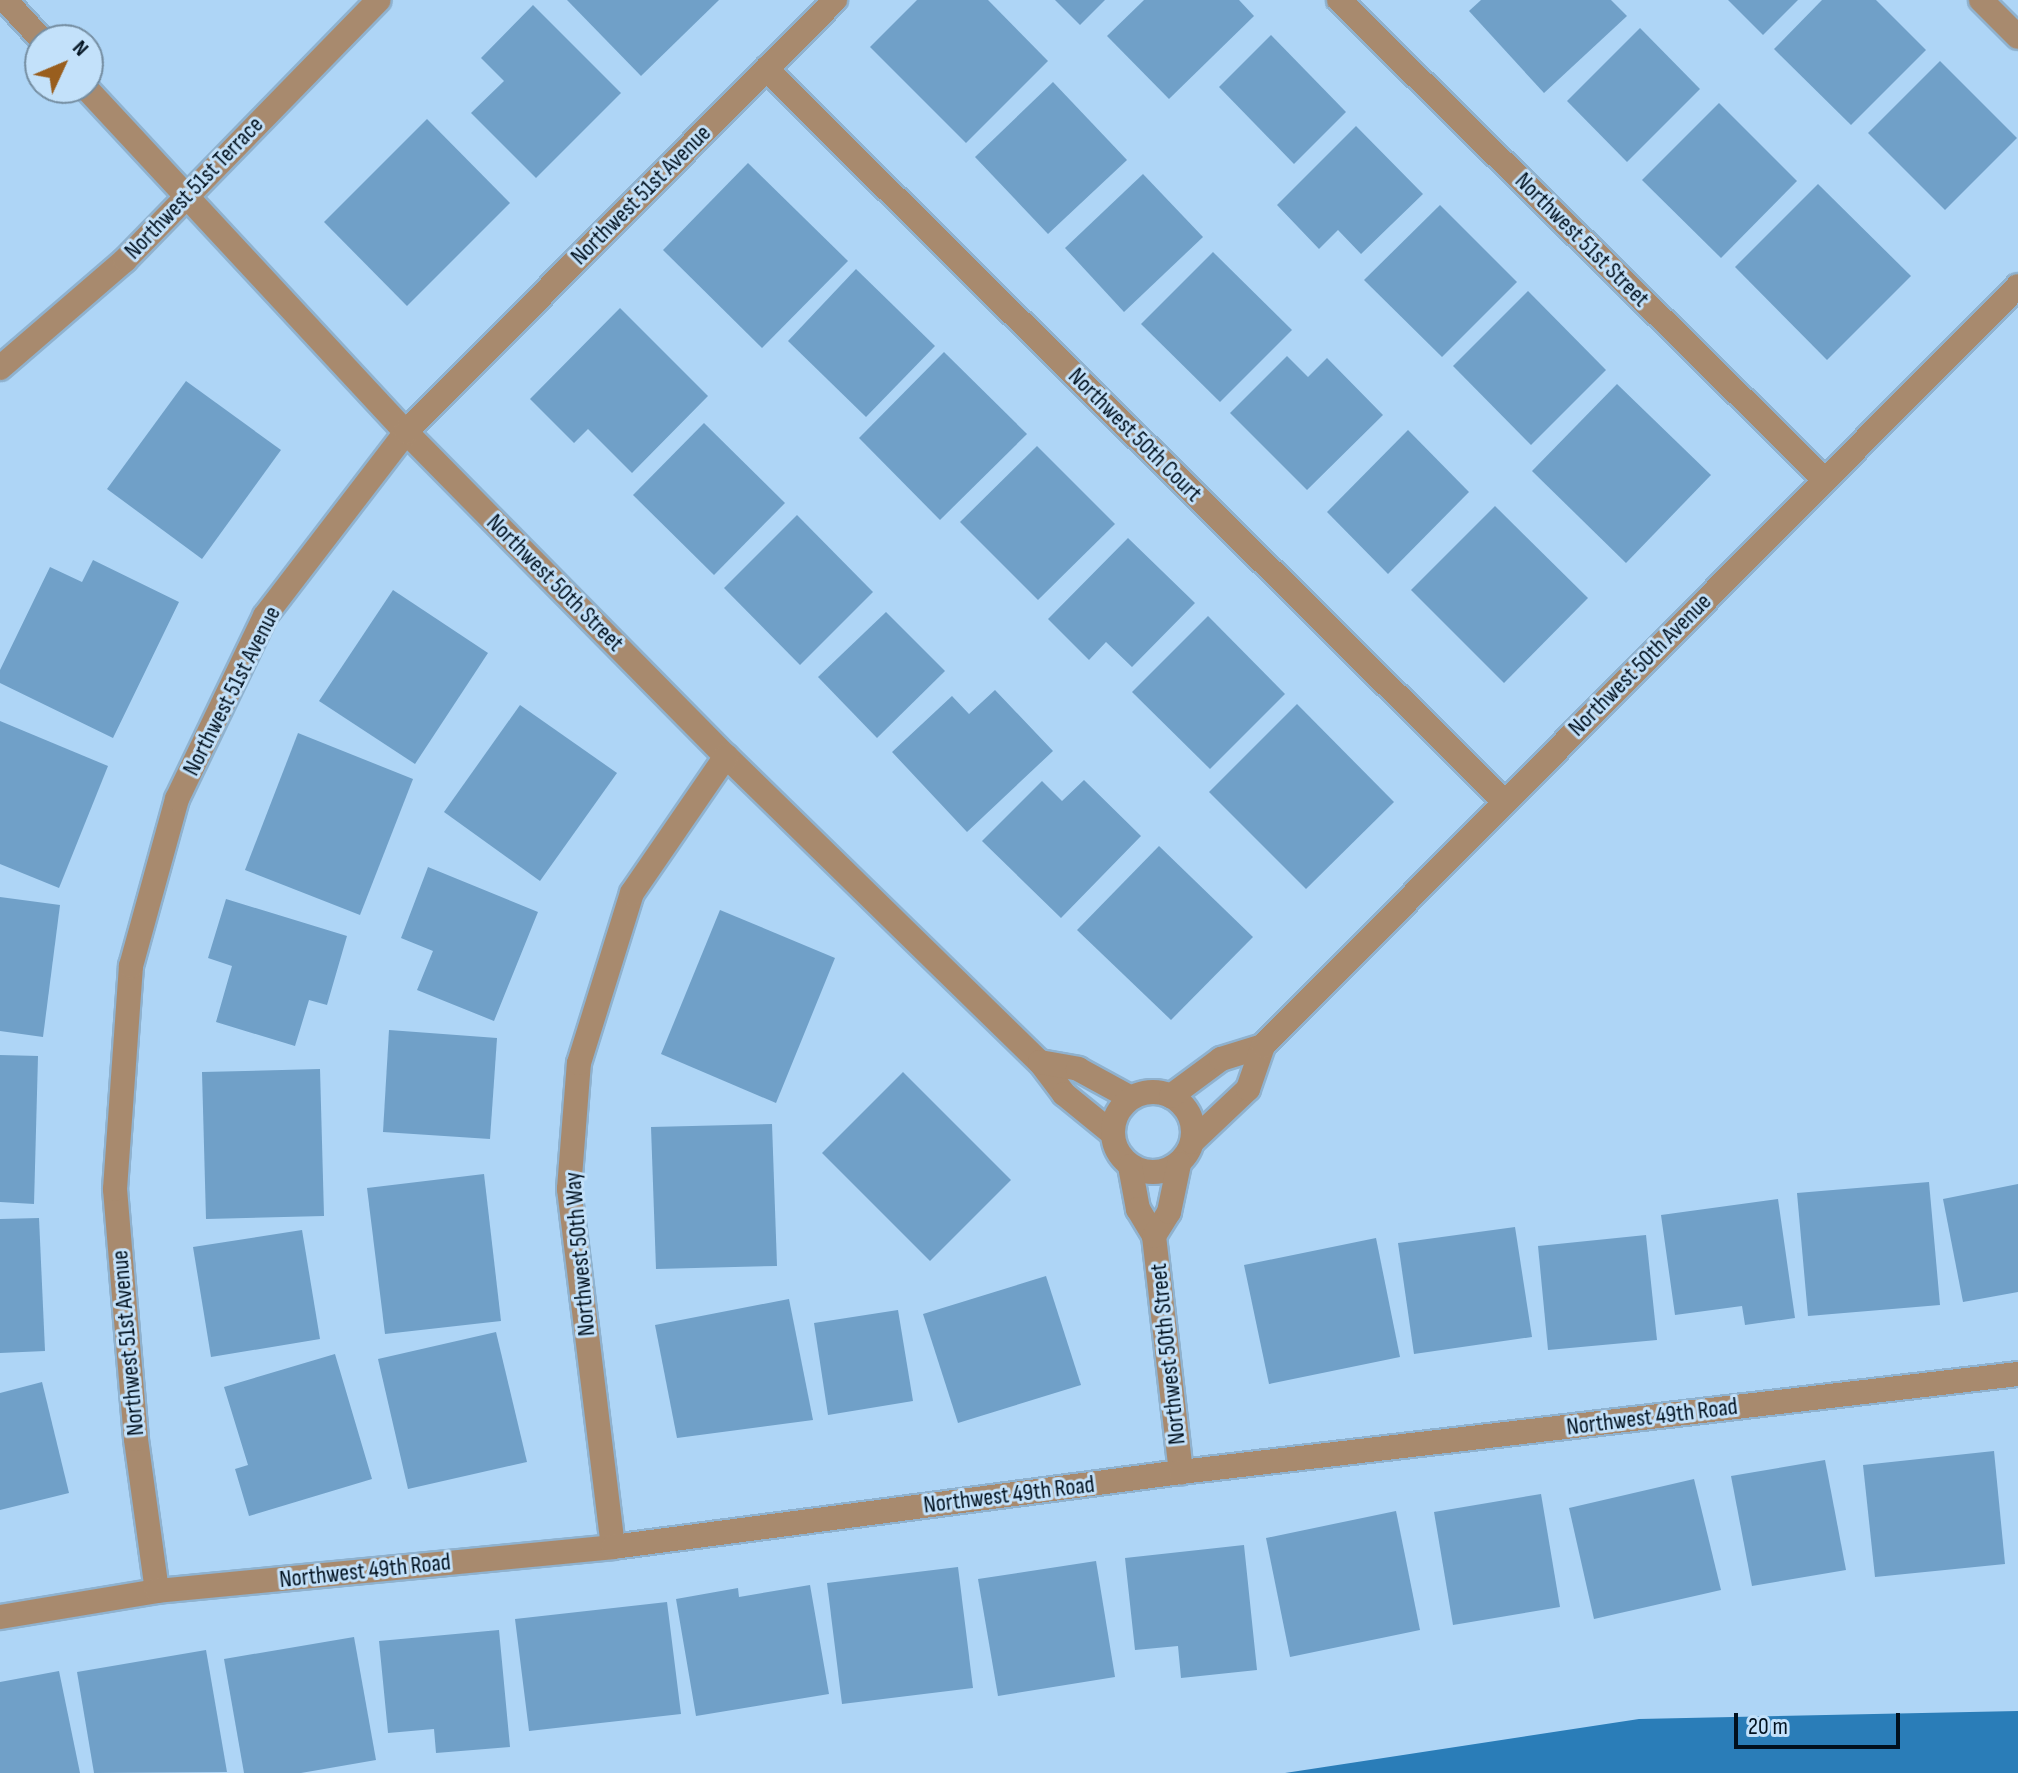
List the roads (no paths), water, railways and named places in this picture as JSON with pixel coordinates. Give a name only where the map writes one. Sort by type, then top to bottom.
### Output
[{"type":"street","points":[[5,0],[27,24]]},
{"type":"street","name":"Northwest 51st Terrace","points":[[0,368],[125,260],[186,194],[379,0]]},
{"type":"street","name":"Northwest 51st Avenue","points":[[157,1591],[136,1439],[115,1189],[131,966],[177,799],[265,616],[406,432],[835,0]]},
{"type":"street","name":"Northwest 51st Street","points":[[1339,0],[1825,480]]},
{"type":"street","points":[[1981,0],[2018,37]]},
{"type":"street","name":"Northwest 50th Court","points":[[766,69],[1504,801]]},
{"type":"street","name":"Northwest 50th Street","points":[[101,104],[406,432],[726,756],[1040,1062],[1064,1094],[1112,1133]]},
{"type":"street","name":"Northwest 50th Avenue","points":[[1192,1142],[1248,1089],[1263,1046],[2018,286]]},
{"type":"street","name":"Northwest 50th Way","points":[[613,1547],[569,1189],[579,1063],[632,893],[726,756]]},
{"type":"street","name":"Northwest 50th Avenue","points":[[1171,1096],[1221,1059],[1263,1046]]},
{"type":"street","points":[[1040,1062],[1078,1069],[1131,1098]]},
{"type":"street","points":[[1144,1093],[1171,1096],[1190,1115],[1192,1142],[1179,1164],[1155,1173],[1130,1166],[1120,1157],[1112,1133],[1114,1120],[1131,1098],[1144,1093]]},
{"type":"street","name":"Northwest 50th Street","points":[[1154,1236],[1169,1212],[1179,1164]]},
{"type":"street","name":"Northwest 50th Street","points":[[1130,1166],[1138,1209],[1154,1236],[1181,1472]]},
{"type":"street","name":"Northwest 49th Road","points":[[0,1617],[157,1591],[613,1547],[1181,1472],[2018,1374]]},
{"type":"water","points":[[2018,1711],[2018,1773],[1285,1773],[1639,1719]]}]
